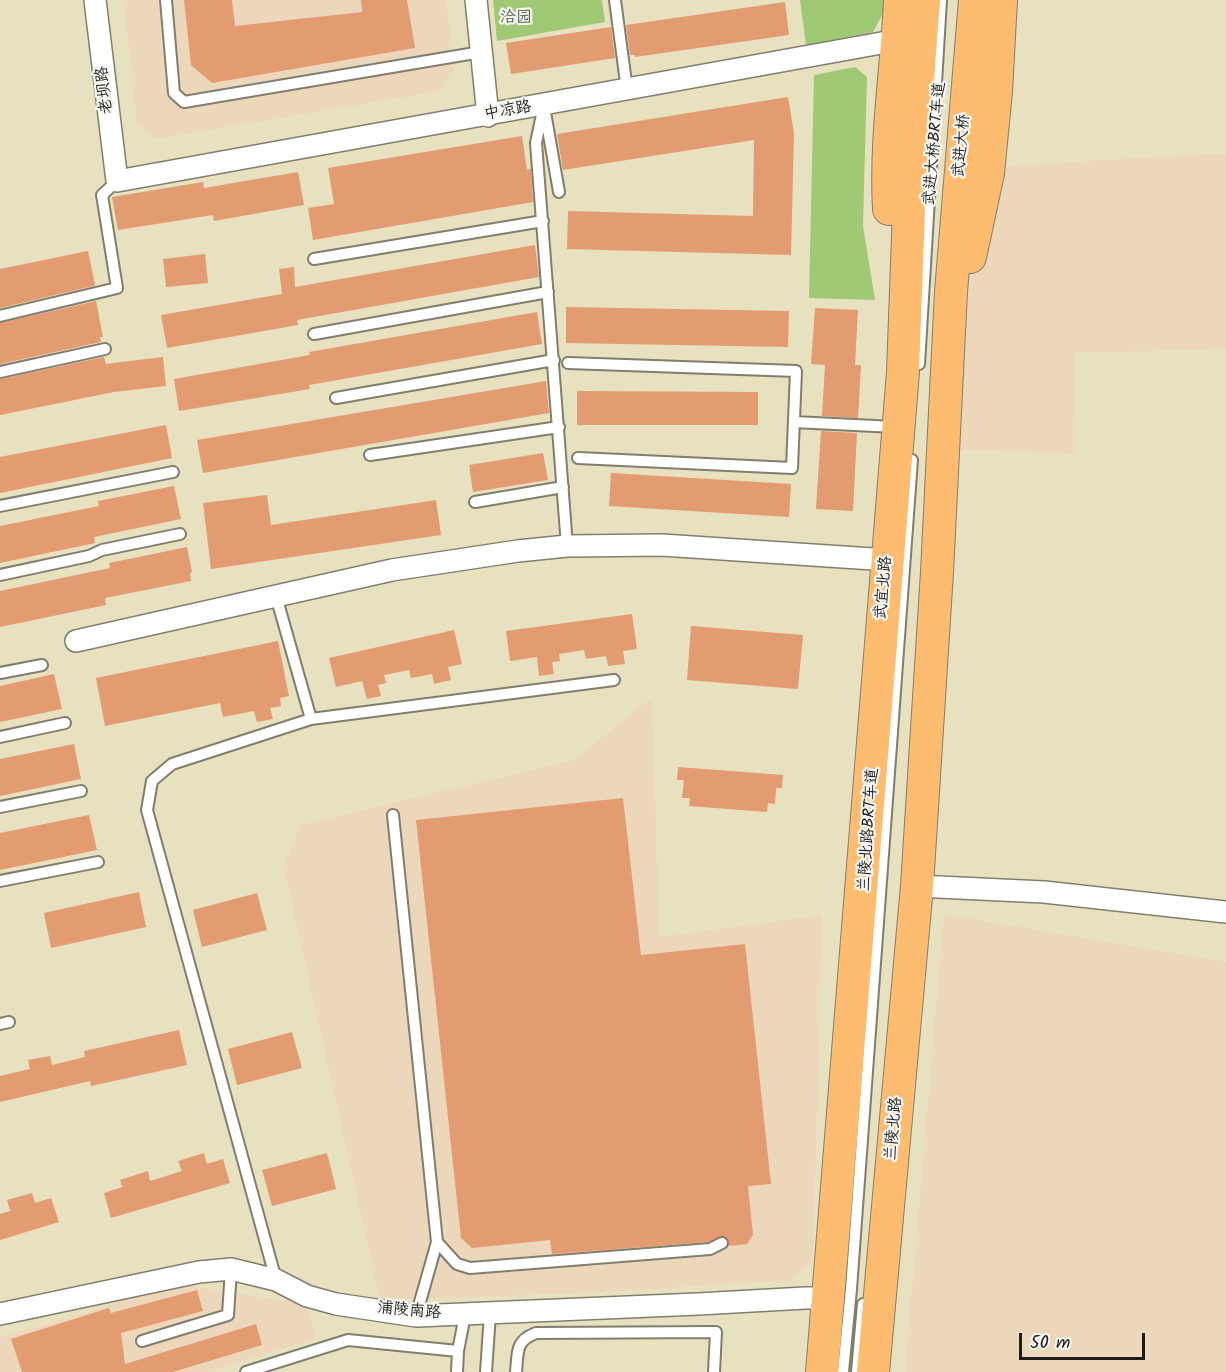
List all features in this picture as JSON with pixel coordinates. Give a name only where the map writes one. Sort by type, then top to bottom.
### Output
[{"type":"main road","points":[[900,0],[890,139],[889,205],[922,373]]},
{"type":"main road","points":[[924,0],[910,183],[930,291]]},
{"type":"main road","name":"武进大桥","points":[[930,291],[975,0]]},
{"type":"main road","points":[[922,373],[988,173],[996,91],[1001,0]]},
{"type":"main road","name":"武宜北路","points":[[828,1298],[888,560],[906,436],[922,373],[930,291]]},
{"type":"main road","name":"武宜北路","points":[[917,886],[937,572],[922,373],[930,291]]},
{"type":"main road","name":"兰陵北路","points":[[873,1372],[917,886]]},
{"type":"main road","points":[[822,1372],[828,1298]]},
{"type":"street","name":"老坝路","points":[[95,0],[117,181]]},
{"type":"street","points":[[476,0],[488,116]]},
{"type":"street","name":"中凉路","points":[[117,181],[488,116],[898,40]]},
{"type":"street","points":[[76,641],[392,570],[567,546],[662,545],[888,560]]},
{"type":"street","points":[[917,886],[1044,892],[1226,912]]},
{"type":"street","name":"浦陵南路","points":[[0,1314],[199,1272],[231,1269],[276,1280],[308,1296],[336,1304],[416,1316],[828,1298]]},
{"type":"lane","points":[[166,0],[174,93],[184,102],[482,52]]},
{"type":"lane","points":[[615,0],[627,90]]},
{"type":"lane","name":"武进大桥BRT车道","points":[[930,291],[941,0]]},
{"type":"lane","points":[[544,105],[559,192]]},
{"type":"lane","points":[[544,105],[536,143],[567,546]]},
{"type":"lane","points":[[0,316],[117,288],[102,195],[117,181]]},
{"type":"lane","points":[[314,259],[543,221]]},
{"type":"lane","points":[[314,334],[548,292]]},
{"type":"lane","points":[[0,372],[105,349]]},
{"type":"lane","points":[[336,398],[554,360]]},
{"type":"lane","points":[[568,363],[796,371],[792,468],[578,458]]},
{"type":"lane","points":[[794,422],[906,436]]},
{"type":"lane","points":[[370,456],[559,427]]},
{"type":"lane","name":"兰陵北路BRT车道","points":[[843,1372],[851,1289],[906,436]]},
{"type":"lane","points":[[0,506],[173,472]]},
{"type":"lane","points":[[475,502],[563,487]]},
{"type":"lane","points":[[0,575],[180,534]]},
{"type":"lane","points":[[276,596],[311,719]]},
{"type":"lane","points":[[0,674],[42,665]]},
{"type":"lane","points":[[276,1280],[147,810],[152,781],[172,764],[311,719],[614,680]]},
{"type":"lane","points":[[0,737],[65,723]]},
{"type":"lane","points":[[0,807],[81,791]]},
{"type":"lane","points":[[393,814],[437,1242],[416,1316]]},
{"type":"lane","points":[[0,881],[98,862]]},
{"type":"lane","points":[[437,1242],[457,1264],[470,1268],[710,1249],[722,1243]]},
{"type":"lane","points":[[142,1341],[228,1315],[231,1269]]},
{"type":"lane","points":[[857,1372],[865,1293]]},
{"type":"lane","points":[[486,1372],[490,1314]]},
{"type":"lane","points":[[457,1372],[458,1351],[465,1315]]},
{"type":"lane","points":[[516,1372],[518,1347],[524,1338],[536,1333],[716,1332],[714,1372]]},
{"type":"lane","points":[[246,1372],[348,1341],[458,1351]]},
{"type":"shaded area","points":[[124,0],[446,0],[454,68],[441,91],[155,139],[137,124]]},
{"type":"shaded area","points":[[1226,153],[1226,349],[1074,353],[1076,454],[957,449],[958,351],[976,253],[1004,166]]},
{"type":"shaded area","points":[[652,697],[659,937],[822,915],[813,1258],[792,1280],[585,1293],[380,1300],[284,867],[300,825],[574,760]]},
{"type":"shaded area","points":[[944,914],[1226,962],[1226,1372],[905,1372]]},
{"type":"shaded area","points":[[179,1284],[308,1305],[316,1339],[206,1372],[0,1372],[0,1338]]},
{"type":"green space","name":"洽园","points":[[493,0],[602,0],[605,22],[497,41]]},
{"type":"green space","points":[[800,0],[884,0],[883,13],[873,32],[806,45]]},
{"type":"green space","points":[[855,67],[867,77],[863,226],[875,300],[809,298],[814,75]]},
{"type":"building","points":[[184,0],[232,0],[235,26],[362,12],[361,0],[407,0],[415,48],[212,83],[191,65]]},
{"type":"building","points":[[785,2],[789,35],[635,57],[635,55],[630,55],[626,25]]},
{"type":"building","points":[[611,27],[615,58],[511,74],[506,43]]},
{"type":"building","points":[[788,97],[794,133],[791,255],[567,249],[568,211],[753,216],[754,140],[563,170],[557,134]]},
{"type":"building","points":[[522,136],[527,170],[531,169],[533,202],[313,240],[308,208],[334,204],[328,168]]},
{"type":"building","points":[[298,172],[304,205],[214,221],[213,215],[118,230],[112,197],[203,182],[204,188]]},
{"type":"building","points":[[535,245],[539,277],[297,320],[298,325],[167,348],[161,315],[282,294],[279,269],[294,267],[295,287]]},
{"type":"building","points":[[88,251],[95,285],[0,308],[0,269]]},
{"type":"building","points":[[205,254],[208,283],[166,287],[163,259]]},
{"type":"building","points":[[96,301],[103,337],[100,337],[101,342],[0,364],[0,323]]},
{"type":"building","points":[[566,307],[789,311],[788,347],[566,343]]},
{"type":"building","points":[[815,308],[858,310],[855,365],[861,365],[858,418],[822,416],[825,365],[811,364]]},
{"type":"building","points":[[537,312],[542,344],[309,385],[310,389],[179,411],[174,379],[310,355],[309,352]]},
{"type":"building","points":[[104,357],[106,364],[163,357],[166,386],[114,392],[0,415],[0,379]]},
{"type":"building","points":[[546,381],[549,413],[203,473],[197,440]]},
{"type":"building","points":[[577,391],[758,392],[758,425],[577,425]]},
{"type":"building","points":[[166,425],[172,458],[0,493],[0,457]]},
{"type":"building","points":[[821,431],[857,433],[853,511],[816,509]]},
{"type":"building","points":[[543,453],[548,480],[473,492],[469,465]]},
{"type":"building","points":[[611,473],[791,484],[789,517],[609,506]]},
{"type":"building","points":[[174,486],[181,519],[94,537],[95,543],[0,563],[0,526],[99,506],[98,501]]},
{"type":"building","points":[[267,495],[271,525],[436,500],[441,535],[211,569],[203,503]]},
{"type":"building","points":[[187,547],[192,572],[190,573],[191,581],[105,598],[106,605],[0,627],[0,591],[110,568],[109,563]]},
{"type":"building","points":[[632,614],[637,649],[623,651],[625,664],[608,666],[606,656],[586,659],[584,650],[559,654],[560,661],[552,662],[554,674],[539,676],[537,657],[510,661],[506,631]]},
{"type":"building","points":[[691,626],[803,635],[798,689],[687,680]]},
{"type":"building","points":[[454,630],[462,664],[448,667],[451,680],[434,684],[432,674],[411,678],[409,670],[384,675],[386,683],[378,685],[381,696],[367,699],[362,681],[336,687],[329,658]]},
{"type":"building","points":[[278,641],[289,696],[280,698],[281,706],[270,708],[273,719],[257,722],[254,711],[223,717],[220,703],[105,726],[96,678]]},
{"type":"building","points":[[54,674],[62,709],[0,722],[0,686]]},
{"type":"building","points":[[74,744],[81,779],[0,796],[0,759]]},
{"type":"building","points":[[678,767],[783,775],[782,788],[776,788],[775,804],[768,803],[767,812],[689,806],[690,798],[682,798],[684,780],[677,780]]},
{"type":"building","points":[[623,798],[641,955],[745,944],[771,1184],[748,1186],[753,1235],[747,1244],[729,1246],[728,1239],[722,1236],[708,1242],[552,1254],[550,1240],[472,1248],[461,1238],[416,820]]},
{"type":"building","points":[[89,815],[97,850],[0,870],[0,833]]},
{"type":"building","points":[[139,892],[146,927],[51,948],[44,913]]},
{"type":"building","points":[[257,893],[267,930],[202,947],[193,910]]},
{"type":"building","points":[[179,1030],[187,1065],[91,1086],[90,1081],[0,1102],[0,1076],[30,1069],[28,1060],[50,1056],[52,1065],[85,1057],[84,1051]]},
{"type":"building","points":[[292,1032],[302,1068],[237,1085],[228,1049]]},
{"type":"building","points":[[204,1153],[207,1164],[223,1159],[230,1183],[111,1218],[104,1193],[122,1187],[120,1180],[148,1171],[150,1181],[182,1171],[178,1161]]},
{"type":"building","points":[[327,1153],[336,1189],[272,1206],[262,1170]]},
{"type":"building","points":[[32,1193],[35,1203],[51,1198],[59,1222],[0,1240],[0,1214],[10,1211],[7,1200]]},
{"type":"building","points":[[197,1290],[203,1311],[121,1333],[125,1364],[256,1324],[262,1345],[173,1372],[22,1372],[11,1339],[109,1308],[111,1313]]}]
